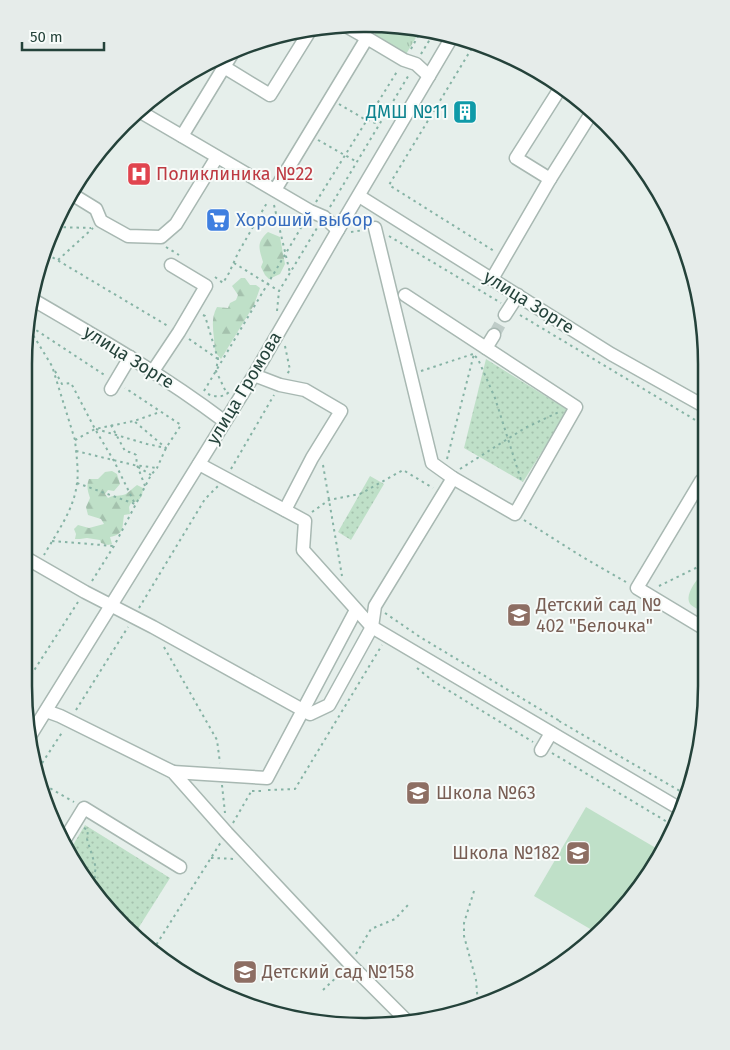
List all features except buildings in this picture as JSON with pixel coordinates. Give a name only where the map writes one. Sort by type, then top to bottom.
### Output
[{"type":"street","points":[[357,32],[404,60],[416,64],[429,76]]},
{"type":"street","points":[[224,68],[270,95],[305,38]]},
{"type":"street","points":[[273,192],[367,38]]},
{"type":"street","name":"улица Громова","points":[[35,728],[254,375],[448,43]]},
{"type":"street","points":[[182,136],[227,63]]},
{"type":"street","points":[[550,179],[516,158],[556,93]]},
{"type":"street","points":[[146,115],[273,192],[324,218],[338,230]]},
{"type":"street","points":[[492,279],[550,179],[588,119]]},
{"type":"street","points":[[78,198],[96,209],[101,221],[128,236],[161,236],[176,224],[217,157]]},
{"type":"street","name":"улица Зорге","points":[[359,196],[612,354],[698,403]]},
{"type":"street","points":[[375,228],[432,463],[515,514],[576,407],[405,295]]},
{"type":"street","points":[[154,371],[206,286],[171,265]]},
{"type":"street","points":[[507,312],[518,295]]},
{"type":"street","name":"улица Зорге","points":[[38,303],[154,371],[224,421]]},
{"type":"street","points":[[486,348],[494,335]]},
{"type":"street","points":[[114,386],[130,357]]},
{"type":"street","points":[[254,375],[280,385],[305,390],[341,411],[319,445],[285,510]]},
{"type":"street","points":[[199,464],[305,521],[303,550],[372,628],[675,806]]},
{"type":"street","points":[[32,562],[310,714],[329,705],[372,628],[375,606],[443,494],[449,474]]},
{"type":"street","points":[[698,486],[641,590],[698,625]]},
{"type":"street","points":[[173,772],[267,778],[356,610]]},
{"type":"street","points":[[46,710],[173,772],[251,859],[350,964],[402,1016]]},
{"type":"street","points":[[542,748],[550,733]]},
{"type":"street","points":[[68,834],[84,808],[180,867]]},
{"type":"path","points":[[277,310],[279,291],[430,39]]},
{"type":"path","points":[[470,49],[389,185],[504,258]]},
{"type":"path","points":[[331,99],[366,120],[380,124]]},
{"type":"path","points":[[309,135],[357,162]]},
{"type":"path","points":[[215,277],[223,282],[230,273],[273,192]]},
{"type":"path","points":[[273,192],[290,273]]},
{"type":"path","points":[[58,260],[94,228],[63,227]]},
{"type":"path","points":[[351,232],[375,228],[507,312],[698,422]]},
{"type":"path","points":[[161,236],[164,246],[181,256]]},
{"type":"path","points":[[51,256],[179,332],[218,359]]},
{"type":"path","points":[[234,263],[279,291]]},
{"type":"path","points":[[193,308],[205,316],[218,359],[216,371],[226,394]]},
{"type":"path","points":[[32,674],[114,546],[151,475],[157,468],[166,448],[181,425],[161,411],[114,386],[34,330]]},
{"type":"path","points":[[34,336],[62,384],[70,383],[114,460],[135,504]]},
{"type":"path","points":[[226,478],[290,370],[284,344]]},
{"type":"path","points":[[411,375],[474,354]]},
{"type":"path","points":[[474,354],[478,359],[494,398],[526,496]]},
{"type":"path","points":[[449,474],[474,354]]},
{"type":"path","points":[[38,565],[70,510],[78,483],[75,440],[52,366]]},
{"type":"path","points":[[204,392],[214,397],[226,394],[233,387]]},
{"type":"path","points":[[449,474],[525,428],[556,413],[576,407]]},
{"type":"path","points":[[75,440],[95,429],[134,421],[161,411]]},
{"type":"path","points":[[134,421],[166,448]]},
{"type":"path","points":[[112,425],[124,451],[136,455],[136,466],[145,486]]},
{"type":"path","points":[[95,429],[166,448]]},
{"type":"path","points":[[319,445],[342,576]]},
{"type":"path","points":[[76,451],[136,466],[157,468]]},
{"type":"path","points":[[136,466],[151,475]]},
{"type":"path","points":[[306,516],[329,500],[360,494],[403,470],[443,494]]},
{"type":"path","points":[[78,483],[135,504]]},
{"type":"path","points":[[515,514],[581,556],[641,590],[698,566]]},
{"type":"path","points":[[52,541],[114,546]]},
{"type":"path","points":[[375,606],[420,637],[680,792]]},
{"type":"path","points":[[153,627],[217,740],[225,814]]},
{"type":"path","points":[[252,790],[295,790],[387,636]]},
{"type":"path","points":[[412,664],[433,681],[667,822]]},
{"type":"path","points":[[550,733],[558,720]]},
{"type":"path","points":[[157,944],[260,777]]},
{"type":"path","points":[[49,788],[84,808]]},
{"type":"path","points":[[76,821],[88,830],[87,839],[96,868],[94,875],[96,880]]},
{"type":"path","points":[[211,858],[251,859]]},
{"type":"path","points":[[474,891],[464,923],[464,936],[476,980],[477,998]]},
{"type":"path","points":[[323,990],[350,964],[371,929],[395,919],[408,905]]},
{"type":"green space","points":[[376,32],[417,37],[405,56],[373,37]]},
{"type":"green space","points":[[268,232],[280,237],[285,264],[280,274],[269,279],[261,267],[263,262],[260,253],[260,243]]},
{"type":"green space","points":[[241,278],[245,278],[250,285],[256,285],[260,288],[254,305],[221,359],[215,352],[213,318],[217,307],[228,308],[230,303],[236,300],[238,295],[232,286]]},
{"type":"green space","points":[[486,359],[568,410],[523,482],[464,448]]},
{"type":"green space","points":[[112,471],[117,474],[120,484],[114,491],[108,490],[105,494],[108,498],[126,494],[137,485],[143,488],[142,496],[138,501],[131,503],[129,507],[130,514],[124,515],[123,526],[120,532],[110,537],[112,544],[108,545],[101,543],[100,540],[87,538],[75,539],[74,529],[78,525],[89,528],[104,524],[101,519],[88,515],[86,507],[90,498],[88,484],[89,479],[98,479],[105,472]]},
{"type":"green space","points":[[370,476],[384,484],[351,540],[338,532]]},
{"type":"green space","points":[[698,579],[698,609],[691,605],[689,601],[692,588]]},
{"type":"green space","points":[[586,807],[655,847],[629,887],[590,929],[534,896]]},
{"type":"green space","points":[[85,825],[170,878],[138,928],[101,887],[73,844]]},
{"type":"tunnel","points":[[494,335],[505,315]]},
{"type":"place","name":"ДМШ №11","points":[[465,112]]},
{"type":"place","name":"Поликлиника №22","points":[[139,174]]},
{"type":"place","name":"Хороший выбор","points":[[218,220]]},
{"type":"place","name":"Детский сад № 402 \"Белочка\"","points":[[519,615]]},
{"type":"place","name":"Школа №63","points":[[418,793]]},
{"type":"place","name":"Школа №182","points":[[578,853]]},
{"type":"place","name":"Детский сад №158","points":[[245,972]]}]
